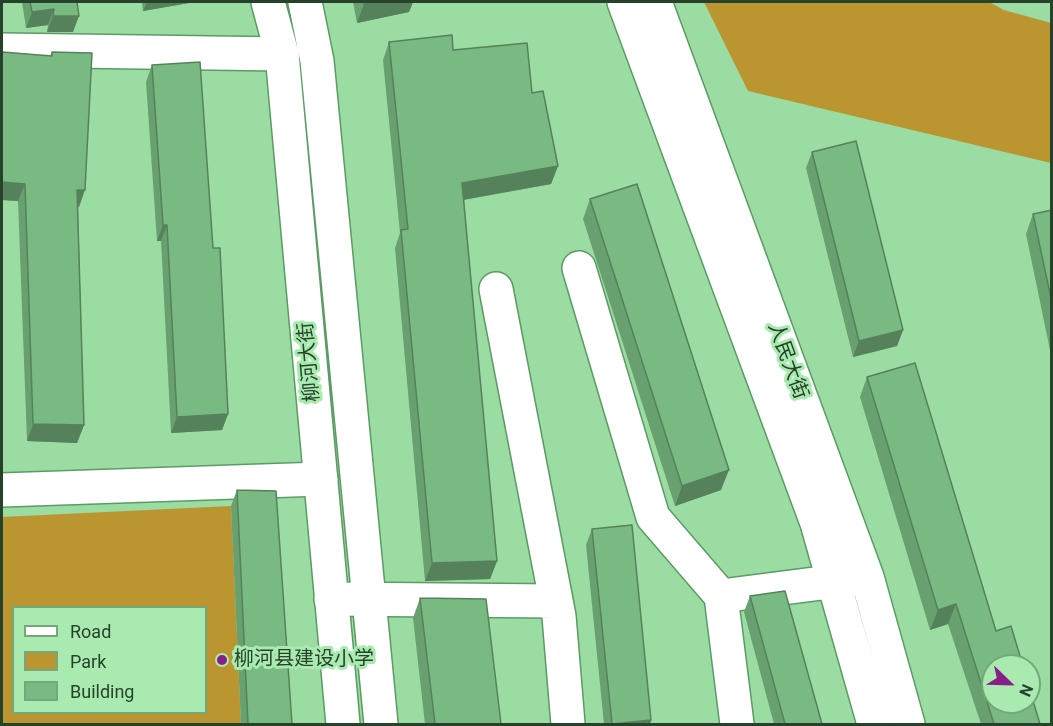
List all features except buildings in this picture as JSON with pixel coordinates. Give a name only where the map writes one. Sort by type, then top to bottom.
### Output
[{"type":"street","name":"柳河大街","points":[[268,2],[282,54],[343,724]]},
{"type":"street","name":"柳河大街","points":[[305,2],[317,61],[381,724]]},
{"type":"street","name":"人民大街","points":[[624,2],[817,523],[874,724]]},
{"type":"street","name":"人民大街","points":[[655,2],[867,577],[908,724]]},
{"type":"street","points":[[2,50],[282,54]]},
{"type":"street","points":[[579,268],[653,517],[721,596],[737,724]]},
{"type":"street","points":[[496,289],[556,601],[568,724]]},
{"type":"street","points":[[2,490],[321,479]]},
{"type":"street","points":[[721,596],[867,577]]},
{"type":"street","points":[[331,599],[556,601]]},
{"type":"green space","points":[[704,2],[989,2],[1004,10],[1051,23],[1051,163],[748,91]]},
{"type":"green space","name":"柳河县建设小学","points":[[231,506],[241,724],[2,724],[2,517]]},
{"type":"place","name":"柳河县建设小学","points":[[222,660]]}]
